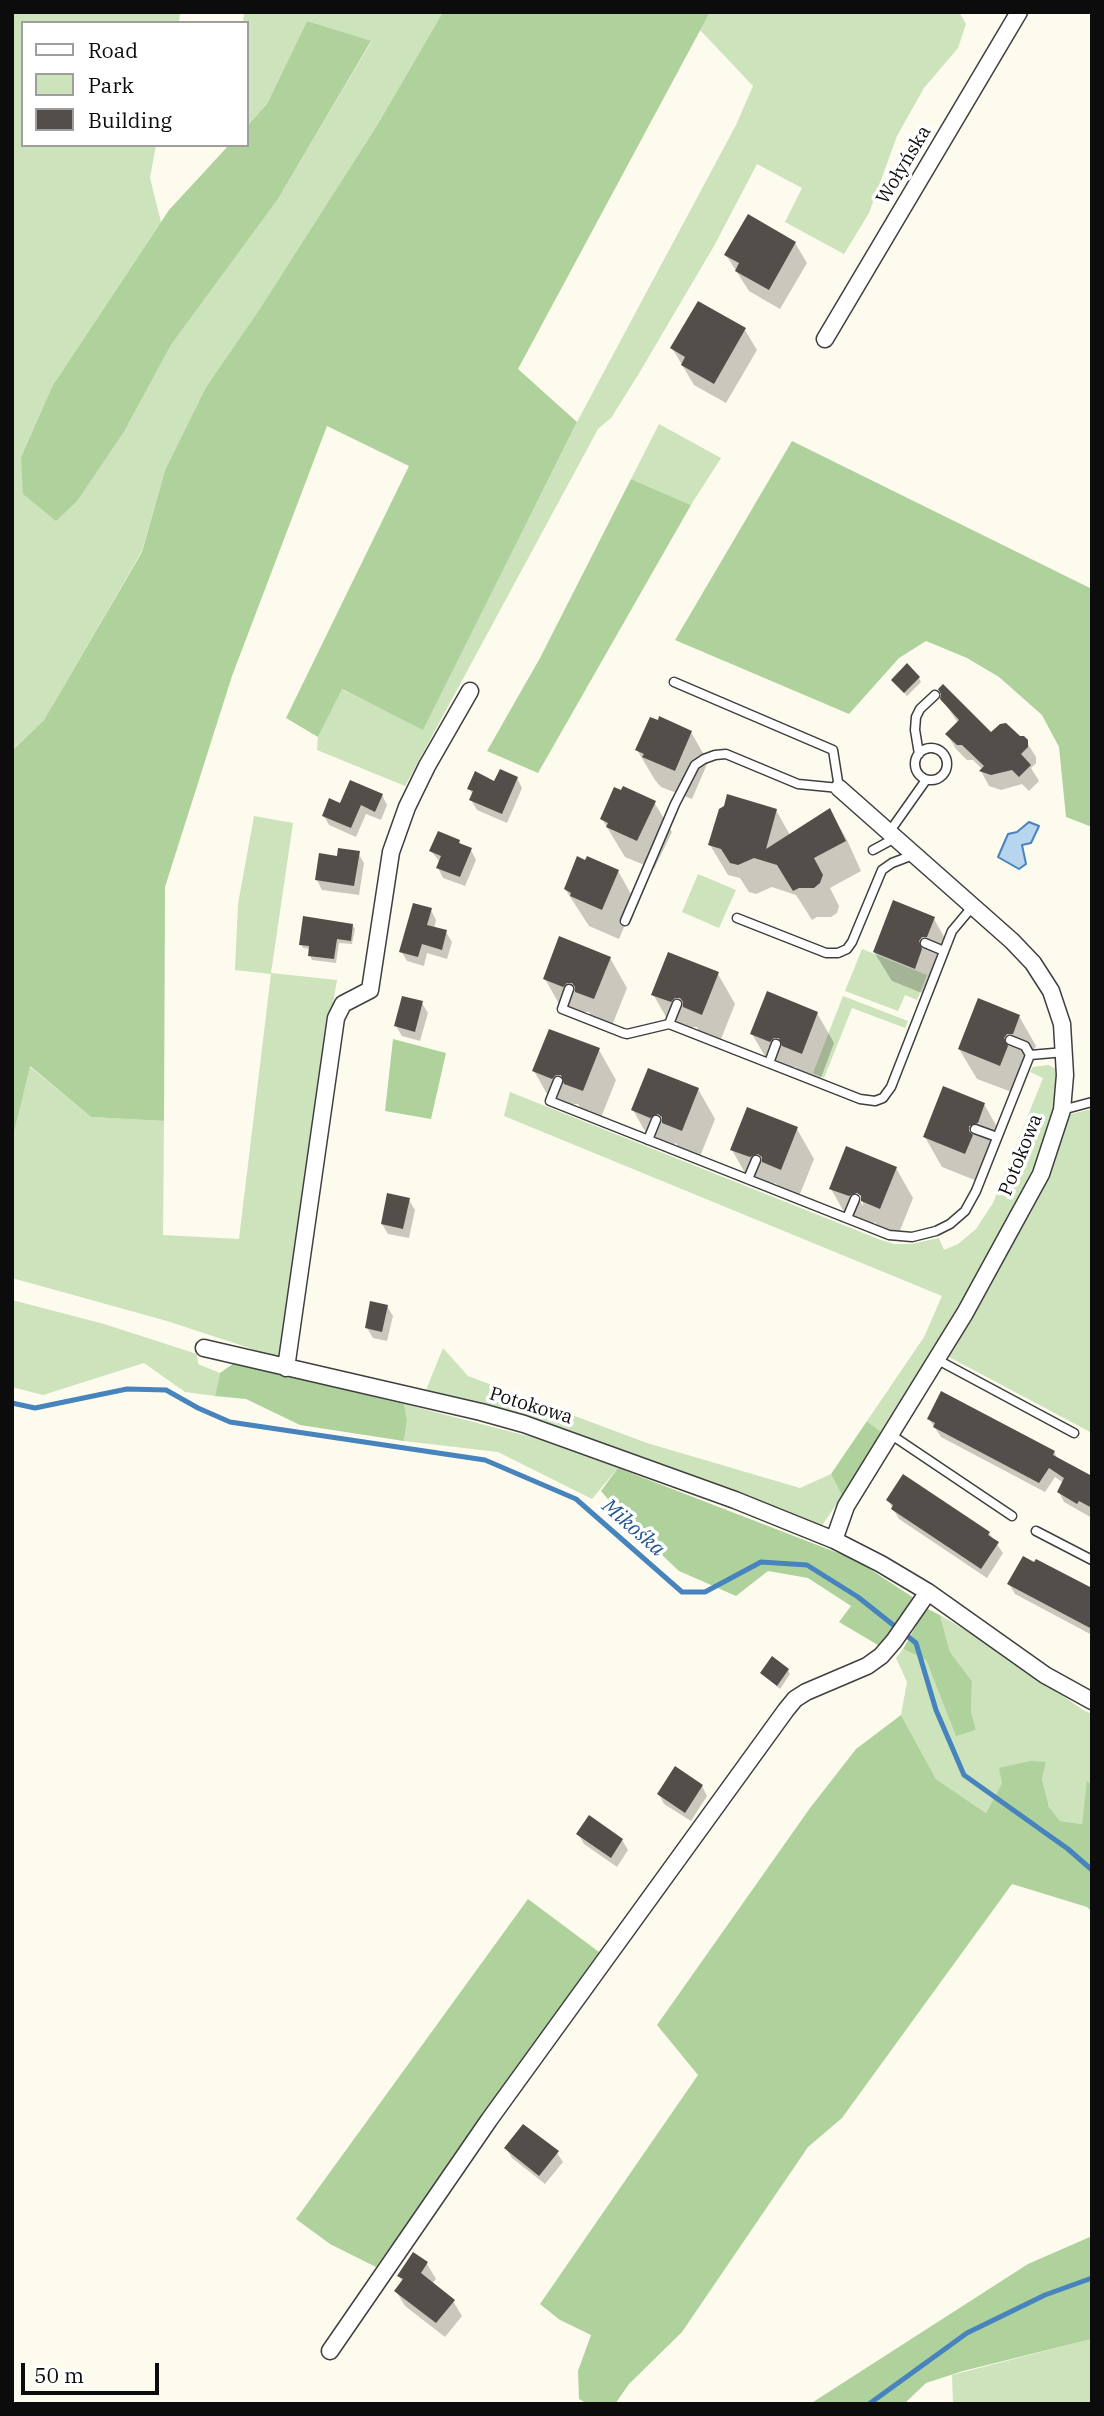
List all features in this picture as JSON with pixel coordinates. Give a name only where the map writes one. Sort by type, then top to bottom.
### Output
[{"type":"street","name":"Wołyńska","points":[[825,339],[1019,12]]},
{"type":"street","points":[[286,1368],[336,1018],[343,1004],[370,990],[391,852],[407,807],[427,766],[470,691]]},
{"type":"street","name":"Potokowa","points":[[834,1540],[846,1506],[1006,1240],[1041,1174],[1062,1110],[1065,1052],[1062,1024],[1051,991],[1033,963],[1012,940],[839,788]]},
{"type":"street","name":"Potokowa","points":[[204,1348],[524,1424],[735,1500],[834,1540],[881,1564],[928,1592],[1045,1675],[1092,1701]]},
{"type":"street","points":[[330,2351],[489,2120],[786,1710],[795,1699],[806,1692],[867,1666],[881,1656],[928,1592]]},
{"type":"lane","points":[[625,921],[675,804],[695,765],[704,759],[726,754],[798,784],[839,788],[833,750],[674,682]]},
{"type":"lane","points":[[919,754],[930,748],[937,749],[946,757],[947,770],[939,779],[926,780],[915,766],[919,754],[916,717],[934,695]]},
{"type":"lane","points":[[873,850],[893,834],[926,780]]},
{"type":"lane","points":[[737,918],[826,953],[838,953],[847,949],[852,942],[882,870],[916,854]]},
{"type":"lane","points":[[569,989],[562,1009],[623,1033],[669,1024],[860,1099],[875,1101],[883,1098],[891,1087],[944,951],[954,929],[973,906]]},
{"type":"lane","points":[[925,943],[944,951]]},
{"type":"lane","points":[[669,1024],[677,1004]]},
{"type":"lane","points":[[1010,1040],[1025,1046],[1030,1055]]},
{"type":"lane","points":[[769,1063],[776,1044]]},
{"type":"lane","points":[[1030,1055],[1065,1052]]},
{"type":"lane","points":[[558,1081],[550,1101],[889,1235],[924,1236],[943,1227],[965,1211],[976,1191],[1030,1055]]},
{"type":"lane","points":[[1062,1110],[1092,1102]]},
{"type":"lane","points":[[648,1139],[656,1120]]},
{"type":"lane","points":[[975,1129],[998,1137]]},
{"type":"lane","points":[[748,1179],[756,1160]]},
{"type":"lane","points":[[847,1218],[855,1199]]},
{"type":"lane","points":[[936,1359],[1074,1433]]},
{"type":"lane","points":[[890,1434],[1012,1516]]},
{"type":"lane","points":[[1036,1531],[1092,1560]]},
{"type":"green space","points":[[12,12],[180,12],[179,21],[21,21],[21,147],[156,147],[150,178],[161,222],[53,385],[125,430],[171,345],[278,199],[371,42],[307,21],[267,104],[248,125],[248,21],[243,21],[244,12],[443,12],[376,127],[257,313],[206,387],[165,470],[142,551],[44,720],[12,751]]},
{"type":"green space","points":[[443,12],[710,12],[518,369],[577,422],[423,730],[342,689],[318,737],[286,718],[409,466],[327,426],[232,676],[165,887],[164,1121],[91,1117],[30,1066],[12,1140],[12,751],[44,720],[142,552],[165,470],[206,387],[257,313],[376,127]]},
{"type":"green space","points":[[710,12],[959,12],[966,24],[958,48],[924,88],[897,136],[869,213],[844,254],[785,222],[802,188],[757,164],[714,246],[638,375],[611,418],[598,429],[405,786],[317,750],[318,737],[341,689],[423,729],[577,422],[736,125],[753,86],[700,30]]},
{"type":"green space","points":[[307,21],[371,41],[278,199],[171,345],[125,430],[77,501],[56,521],[23,494],[21,458],[53,385],[169,210],[227,147],[248,147],[248,125],[267,104]]},
{"type":"green space","points":[[659,424],[721,458],[691,505],[631,479]]},
{"type":"green space","points":[[792,441],[1092,589],[1092,827],[1066,817],[1059,747],[1042,715],[999,677],[967,658],[926,641],[899,658],[849,714],[675,640]]},
{"type":"green space","points":[[631,479],[691,505],[538,773],[487,751],[540,658]]},
{"type":"green space","points":[[254,816],[293,823],[271,973],[337,980],[312,1129],[280,1358],[167,1321],[12,1278],[12,1140],[29,1066],[91,1117],[164,1121],[163,1235],[239,1239],[271,974],[235,970],[238,904]]},
{"type":"green space","points":[[698,874],[736,890],[719,928],[682,912]]},
{"type":"green space","points":[[862,949],[927,975],[917,1000],[905,995],[898,1011],[845,991]]},
{"type":"green space","points":[[843,996],[908,1021],[905,1028],[852,1008],[824,1078],[813,1073]]},
{"type":"green space","points":[[393,1039],[446,1053],[431,1119],[385,1111]]},
{"type":"green space","points":[[1048,1065],[1059,1070],[1053,1117],[1039,1157],[972,1284],[882,1433],[867,1421],[924,1337],[942,1296],[504,1116],[510,1092],[881,1240],[894,1244],[912,1244],[939,1238],[944,1250],[958,1244],[976,1229],[993,1203],[1043,1078],[1030,1072],[1033,1067]]},
{"type":"green space","points":[[1092,1109],[1092,1433],[949,1357],[950,1350],[1031,1212],[1054,1159],[1067,1115]]},
{"type":"green space","points":[[12,1300],[104,1324],[197,1354],[198,1364],[220,1373],[215,1396],[185,1392],[144,1363],[43,1395],[12,1387]]},
{"type":"green space","points":[[443,1348],[468,1376],[647,1443],[800,1488],[831,1474],[842,1496],[821,1527],[602,1443],[470,1401],[426,1390]]},
{"type":"green space","points":[[234,1363],[404,1404],[407,1420],[404,1441],[300,1425],[246,1399],[215,1396],[220,1373]]},
{"type":"green space","points":[[404,1404],[531,1437],[618,1468],[592,1499],[498,1452],[404,1441],[407,1420]]},
{"type":"green space","points":[[867,1421],[882,1433],[842,1496],[831,1474]]},
{"type":"green space","points":[[618,1468],[856,1560],[914,1598],[883,1648],[839,1622],[851,1606],[808,1578],[768,1571],[736,1596],[679,1571],[629,1524],[601,1491]]},
{"type":"green space","points":[[926,1608],[940,1615],[950,1652],[972,1681],[971,1711],[976,1730],[956,1736],[926,1660],[903,1649]]},
{"type":"green space","points":[[940,1615],[997,1649],[1092,1714],[1092,1785],[1088,1782],[1082,1824],[1060,1821],[1049,1807],[1042,1779],[1046,1762],[1002,1783],[986,1813],[936,1779],[901,1715],[907,1682],[896,1658],[903,1649],[926,1660],[956,1735],[976,1730],[971,1711],[972,1681],[950,1652]]},
{"type":"green space","points":[[901,1715],[936,1779],[986,1813],[1002,1783],[999,1768],[1030,1761],[1046,1762],[1042,1779],[1049,1807],[1060,1821],[1082,1824],[1087,1781],[1092,1785],[1092,1912],[1087,1907],[1012,1884],[842,2118],[808,2147],[682,2332],[629,2384],[615,2404],[588,2404],[579,2399],[578,2371],[591,2335],[560,2320],[540,2304],[698,2075],[657,2025],[810,1808],[856,1749]]},
{"type":"green space","points":[[528,1899],[599,1952],[376,2267],[330,2244],[296,2219]]},
{"type":"green space","points":[[1092,2236],[1092,2339],[963,2371],[926,2383],[904,2404],[810,2404],[1028,2264]]},
{"type":"green space","points":[[1092,2339],[1092,2404],[953,2404],[952,2375]]},
{"type":"water","points":[[1029,822],[1039,826],[1031,843],[1022,845],[1026,864],[1019,869],[998,857],[1008,834],[1017,832]]},
{"type":"building","points":[[748,214],[796,242],[769,290],[735,271],[739,263],[724,255]]},
{"type":"building","points":[[698,301],[746,328],[714,384],[681,365],[685,357],[670,348]]},
{"type":"building","points":[[907,663],[920,677],[904,693],[891,680]]},
{"type":"building","points":[[943,684],[991,732],[1000,724],[1006,723],[1028,740],[1028,747],[1021,754],[1031,765],[1019,777],[1012,770],[991,775],[979,771],[984,766],[962,745],[957,745],[945,734],[959,720],[940,699],[938,689]]},
{"type":"building","points":[[659,716],[692,731],[675,771],[642,757],[644,754],[635,750],[650,717],[658,720]]},
{"type":"building","points":[[500,769],[518,777],[502,814],[469,800],[473,791],[467,789],[475,771],[494,781]]},
{"type":"building","points":[[350,780],[383,794],[375,812],[361,805],[351,828],[322,816],[329,798],[340,803]]},
{"type":"building","points":[[623,786],[656,801],[637,841],[606,827],[608,823],[600,819],[614,787],[621,790]]},
{"type":"building","points":[[727,794],[777,809],[766,849],[830,808],[846,841],[814,858],[823,875],[820,883],[814,888],[799,888],[793,891],[777,865],[754,858],[738,865],[730,863],[721,849],[708,845],[719,809],[724,806]]},
{"type":"building","points":[[438,831],[472,848],[460,877],[436,868],[441,856],[429,851]]},
{"type":"building","points":[[338,848],[360,851],[354,886],[315,880],[319,853],[337,856]]},
{"type":"building","points":[[577,856],[585,860],[587,856],[619,870],[602,910],[570,896],[571,893],[564,889]]},
{"type":"building","points":[[893,900],[935,917],[927,937],[922,937],[919,941],[922,949],[915,969],[873,952]]},
{"type":"building","points":[[413,903],[432,908],[427,925],[447,930],[442,950],[422,944],[418,957],[399,952]]},
{"type":"building","points":[[303,916],[353,924],[351,941],[337,939],[334,959],[308,956],[309,946],[299,945]]},
{"type":"building","points":[[559,936],[611,957],[594,999],[575,992],[572,983],[563,987],[543,979]]},
{"type":"building","points":[[668,952],[719,972],[702,1015],[683,1007],[680,998],[671,1002],[651,995]]},
{"type":"building","points":[[767,991],[818,1012],[802,1054],[782,1046],[779,1038],[770,1042],[750,1034]]},
{"type":"building","points":[[402,996],[423,1001],[415,1032],[394,1026]]},
{"type":"building","points":[[978,998],[1020,1015],[1013,1034],[1007,1034],[1004,1038],[1008,1046],[1000,1066],[958,1049]]},
{"type":"building","points":[[549,1029],[600,1048],[583,1091],[564,1084],[561,1075],[552,1079],[532,1071]]},
{"type":"building","points":[[648,1068],[699,1088],[682,1131],[662,1123],[662,1117],[658,1114],[650,1118],[631,1110]]},
{"type":"building","points":[[943,1086],[985,1103],[978,1123],[969,1126],[973,1135],[965,1154],[923,1137]]},
{"type":"building","points":[[747,1107],[798,1127],[781,1170],[762,1162],[762,1157],[758,1154],[750,1157],[730,1150]]},
{"type":"building","points":[[846,1146],[897,1167],[880,1209],[861,1201],[861,1196],[857,1193],[849,1196],[829,1189]]},
{"type":"building","points":[[387,1193],[410,1198],[403,1229],[381,1224]]},
{"type":"building","points":[[370,1301],[388,1305],[382,1332],[365,1328]]},
{"type":"building","points":[[941,1391],[1055,1451],[1053,1455],[1092,1476],[1092,1508],[1079,1501],[1077,1504],[1057,1492],[1064,1478],[1049,1468],[1039,1483],[933,1427],[935,1423],[927,1419]]},
{"type":"building","points":[[903,1474],[990,1532],[988,1535],[999,1542],[981,1569],[891,1509],[893,1505],[886,1500]]},
{"type":"building","points":[[1023,1556],[1034,1562],[1036,1559],[1092,1588],[1092,1629],[1007,1584]]},
{"type":"building","points":[[772,1656],[789,1669],[777,1686],[760,1673]]},
{"type":"building","points":[[675,1766],[703,1785],[685,1813],[657,1794]]},
{"type":"building","points":[[589,1815],[623,1839],[611,1858],[576,1834]]},
{"type":"building","points":[[523,2124],[559,2151],[539,2176],[504,2148]]},
{"type":"building","points":[[413,2252],[428,2262],[421,2273],[455,2300],[436,2323],[394,2291],[403,2279],[397,2276]]},
{"type":"waterway","name":"Mikośka","points":[[12,1403],[35,1408],[127,1389],[166,1390],[230,1422],[485,1460],[576,1499],[682,1592],[705,1592],[761,1562],[807,1565],[858,1597],[916,1643],[936,1710],[964,1775],[1068,1849],[1092,1870]]},
{"type":"waterway","points":[[869,2404],[967,2333],[1045,2295],[1092,2278]]}]
